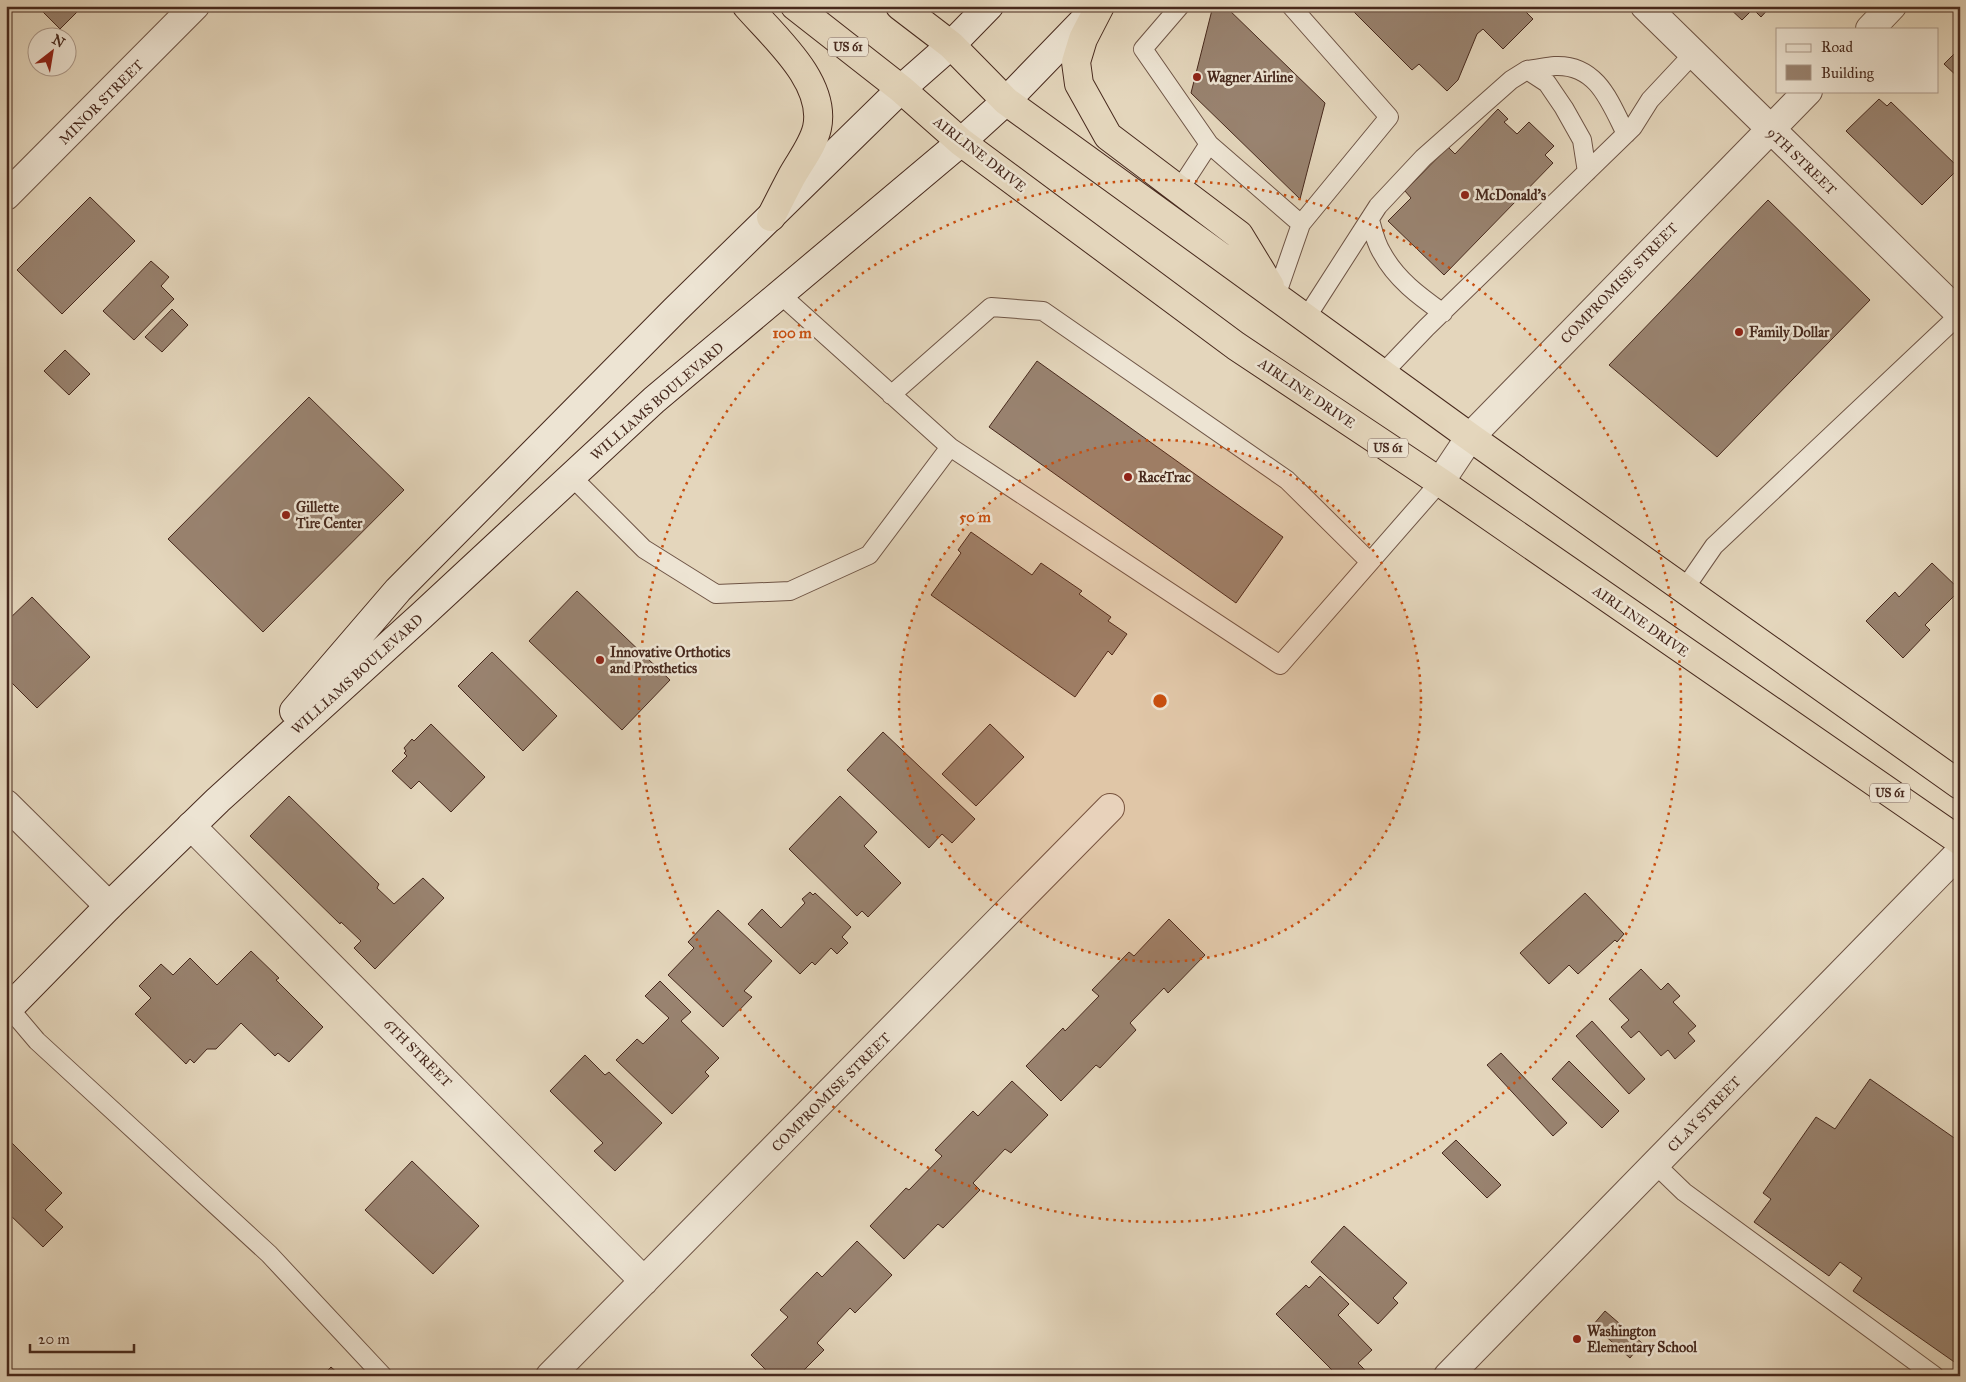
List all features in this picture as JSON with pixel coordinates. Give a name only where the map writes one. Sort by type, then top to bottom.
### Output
[{"type":"highway","points":[[747,6],[781,43],[808,79],[818,106],[817,128],[810,146],[771,216]]},
{"type":"highway","name":"AIRLINE DRIVE","points":[[795,6],[901,88],[961,142],[1236,346],[1440,482],[1960,841]]},
{"type":"highway","points":[[900,6],[951,45],[1006,101],[1470,436],[1960,785]]},
{"type":"highway","points":[[1099,6],[1082,39],[1076,62],[1079,84],[1108,136],[1239,235],[1276,296]]},
{"type":"street","name":"MINOR STREET","points":[[6,196],[195,6]]},
{"type":"street","name":"WILLIAMS BOULEVARD","points":[[218,800],[398,590],[771,216],[901,88],[951,45],[989,6]]},
{"type":"street","name":"WILLIAMS BOULEVARD","points":[[8,1010],[109,906],[218,800],[421,616],[654,400],[961,142],[1006,101],[1099,6]]},
{"type":"street","name":"9TH STREET","points":[[1644,6],[1769,130],[1960,314]]},
{"type":"street","points":[[1871,28],[1892,6]]},
{"type":"street","name":"COMPROMISE STREET","points":[[1440,482],[1470,436],[1807,92]]},
{"type":"street","points":[[6,804],[109,906]]},
{"type":"street","name":"COMPROMISE STREET","points":[[550,1376],[1110,808]]},
{"type":"street","name":"6TH STREET","points":[[191,826],[644,1281]]},
{"type":"street","name":"CLAY STREET","points":[[1448,1376],[1960,852]]},
{"type":"lane","points":[[1180,6],[1143,49],[1210,144],[1301,224]]},
{"type":"lane","points":[[1276,296],[1301,224],[1389,117],[1291,6]]},
{"type":"lane","points":[[1383,373],[1626,134],[1650,100],[1693,54]]},
{"type":"lane","points":[[1306,318],[1378,206],[1423,158],[1511,80],[1527,70],[1555,66],[1575,68],[1595,80],[1607,95],[1626,134]]},
{"type":"lane","points":[[1527,70],[1547,84],[1564,108],[1582,140],[1587,172]]},
{"type":"lane","points":[[1179,190],[1210,144]]},
{"type":"lane","points":[[1370,220],[1381,252],[1394,273],[1416,293],[1443,313]]},
{"type":"lane","points":[[781,295],[950,447],[1280,665],[1440,482]]},
{"type":"lane","points":[[891,394],[990,307],[1043,311],[1288,480],[1370,562]]},
{"type":"lane","points":[[1684,588],[1714,546],[1960,314]]},
{"type":"lane","points":[[571,476],[644,548],[716,594],[790,591],[869,555],[950,447]]},
{"type":"lane","points":[[8,1010],[37,1041],[268,1254],[383,1376]]},
{"type":"lane","points":[[1655,1164],[1684,1192],[1935,1376]]},
{"type":"building","points":[[37,6],[83,6],[61,28]]},
{"type":"building","points":[[1213,6],[1225,6],[1325,103],[1300,199],[1191,93]]},
{"type":"building","points":[[1348,6],[1520,6],[1533,19],[1503,49],[1483,29],[1477,34],[1458,80],[1447,91],[1419,64],[1412,70]]},
{"type":"building","points":[[1727,6],[1771,6],[1761,17],[1753,9],[1742,20]]},
{"type":"building","points":[[1960,48],[1960,79],[1944,64]]},
{"type":"building","points":[[1879,99],[1887,106],[1891,102],[1959,168],[1922,205],[1846,131]]},
{"type":"building","name":"McDonald's","points":[[1498,109],[1508,119],[1504,122],[1517,134],[1529,122],[1554,146],[1545,155],[1553,163],[1444,275],[1388,221],[1411,198],[1405,191],[1448,147],[1455,154]]},
{"type":"building","points":[[90,197],[135,241],[62,314],[17,270]]},
{"type":"building","name":"Family Dollar","points":[[1768,200],[1870,300],[1717,457],[1609,365]]},
{"type":"building","points":[[151,261],[169,277],[161,286],[174,299],[134,340],[103,311]]},
{"type":"building","points":[[172,309],[188,325],[162,352],[145,337]]},
{"type":"building","points":[[65,350],[90,374],[69,395],[44,371]]},
{"type":"building","points":[[1037,361],[1283,537],[1236,603],[989,427]]},
{"type":"building","name":"Gillette Tire Center","points":[[309,397],[404,490],[263,632],[168,539]]},
{"type":"building","points":[[971,532],[1032,575],[1041,563],[1082,591],[1079,594],[1111,617],[1108,621],[1127,634],[1112,655],[1108,651],[1075,697],[931,595],[961,553],[958,550]]},
{"type":"building","points":[[1932,563],[1960,590],[1925,625],[1930,630],[1903,658],[1866,621],[1895,592],[1899,597]]},
{"type":"building","name":"Innovative Orthotics and Prosthetics","points":[[577,591],[670,680],[622,730],[529,641]]},
{"type":"building","points":[[32,597],[90,657],[37,708],[9,680],[6,683],[6,622]]},
{"type":"building","points":[[492,652],[557,716],[523,751],[458,686]]},
{"type":"building","points":[[431,724],[485,777],[451,812],[419,781],[411,789],[392,771],[407,756],[404,753],[406,751],[404,748]]},
{"type":"building","points":[[990,724],[1024,757],[976,806],[942,774]]},
{"type":"building","points":[[883,732],[975,819],[952,843],[942,834],[929,848],[847,770]]},
{"type":"building","points":[[289,796],[379,884],[377,888],[394,904],[423,878],[444,898],[375,969],[354,948],[361,941],[341,922],[340,924],[250,836]]},
{"type":"building","points":[[840,796],[877,832],[864,846],[901,883],[868,917],[862,911],[857,916],[789,849]]},
{"type":"building","points":[[810,892],[813,895],[815,893],[851,927],[842,937],[848,943],[837,954],[831,948],[815,965],[812,962],[800,974],[748,924],[762,909],[781,928],[805,903],[802,899]]},
{"type":"building","points":[[1585,893],[1624,934],[1578,974],[1569,965],[1549,984],[1520,953]]},
{"type":"building","points":[[718,910],[772,961],[744,991],[752,997],[723,1027],[668,975],[694,948],[688,942]]},
{"type":"building","points":[[1169,919],[1205,955],[1168,993],[1164,988],[1130,1023],[1136,1030],[1100,1068],[1096,1065],[1061,1101],[1026,1066],[1063,1028],[1065,1031],[1099,996],[1092,990],[1129,952],[1134,956]]},
{"type":"building","points":[[251,951],[279,978],[276,980],[323,1027],[289,1062],[278,1053],[275,1056],[241,1023],[216,1049],[207,1049],[194,1063],[190,1059],[186,1064],[135,1014],[151,998],[139,986],[161,964],[173,975],[190,958],[217,985]]},
{"type":"building","points":[[1641,969],[1661,990],[1668,983],[1680,996],[1673,1002],[1696,1026],[1688,1033],[1695,1041],[1675,1059],[1668,1050],[1661,1056],[1639,1031],[1631,1038],[1621,1027],[1629,1020],[1609,999]]},
{"type":"building","points":[[660,981],[691,1012],[681,1021],[719,1058],[705,1072],[709,1076],[672,1114],[616,1060],[637,1039],[643,1044],[669,1018],[645,996]]},
{"type":"building","points":[[1592,1021],[1645,1079],[1629,1094],[1576,1036]]},
{"type":"building","points":[[1501,1053],[1567,1123],[1553,1136],[1487,1065]]},
{"type":"building","points":[[585,1055],[605,1075],[609,1072],[662,1123],[615,1171],[594,1151],[603,1143],[550,1091]]},
{"type":"building","points":[[1569,1061],[1619,1111],[1602,1128],[1552,1079]]},
{"type":"building","points":[[1870,1079],[1960,1142],[1960,1366],[1853,1291],[1862,1278],[1840,1262],[1829,1276],[1754,1222],[1771,1199],[1763,1193],[1816,1117],[1835,1129]]},
{"type":"building","points":[[1012,1081],[1048,1115],[1011,1153],[1005,1149],[973,1183],[980,1190],[943,1228],[938,1224],[904,1259],[870,1226],[906,1188],[909,1190],[942,1156],[935,1150],[973,1111],[978,1116]]},
{"type":"building","points":[[6,1137],[62,1193],[45,1210],[63,1227],[43,1247],[6,1211]]},
{"type":"building","points":[[1456,1140],[1501,1185],[1487,1198],[1442,1153]]},
{"type":"building","points":[[412,1161],[479,1226],[433,1274],[365,1210]]},
{"type":"building","points":[[1344,1226],[1407,1283],[1393,1298],[1398,1303],[1378,1324],[1311,1262]]},
{"type":"building","points":[[857,1241],[892,1275],[855,1313],[850,1308],[817,1343],[824,1350],[798,1376],[772,1376],[751,1355],[788,1317],[780,1310],[817,1272],[822,1277]]},
{"type":"building","points":[[1320,1276],[1349,1304],[1338,1315],[1372,1350],[1358,1363],[1365,1370],[1360,1376],[1338,1376],[1276,1314],[1306,1285],[1309,1288]]},
{"type":"building","points":[[1605,1311],[1642,1343],[1630,1358],[1593,1325]]},
{"type":"building","points":[[331,1367],[341,1376],[322,1376]]},
{"type":"place","name":"Wagner Airline","points":[[1197,77]]},
{"type":"place","name":"McDonald's","points":[[1465,195]]},
{"type":"place","name":"Family Dollar","points":[[1739,332]]},
{"type":"place","name":"RaceTrac","points":[[1128,477]]},
{"type":"place","name":"Gillette Tire Center","points":[[286,515]]},
{"type":"place","name":"Innovative Orthotics and Prosthetics","points":[[600,660]]},
{"type":"place","name":"Washington Elementary School","points":[[1577,1339]]}]
